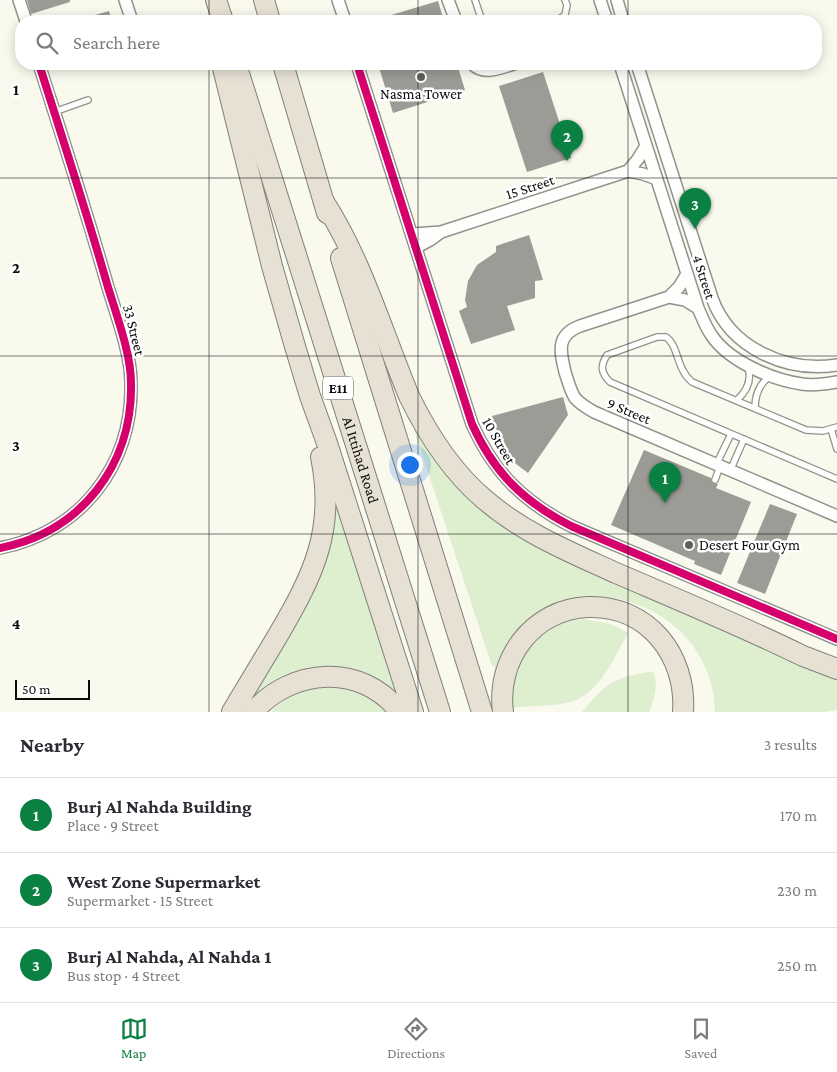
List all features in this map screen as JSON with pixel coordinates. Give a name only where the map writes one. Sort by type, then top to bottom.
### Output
[{"type":"highway","points":[[264,0],[268,15]]},
{"type":"highway","points":[[223,70],[272,266],[310,396],[327,443],[413,712]]},
{"type":"highway","name":"Al Ittihad Road","points":[[238,70],[440,712]]},
{"type":"highway","points":[[285,70],[482,712]]},
{"type":"highway","points":[[324,202],[336,220],[355,260],[418,415],[440,451],[467,483],[502,514],[542,539],[812,660],[837,669]]},
{"type":"highway","points":[[232,712],[302,593],[312,571],[321,542],[326,513],[325,484],[310,396]]},
{"type":"highway","points":[[503,712],[502,690],[504,677],[514,652],[522,641],[553,616],[566,610],[589,607],[612,609],[623,613],[640,621],[657,634],[674,657],[679,670],[683,691],[683,712]]},
{"type":"highway","points":[[786,647],[837,661]]},
{"type":"highway","points":[[252,712],[276,692],[288,685],[302,680],[326,676],[346,678],[366,685],[383,696],[400,712]]},
{"type":"street","points":[[20,0],[24,15]]},
{"type":"street","points":[[125,0],[130,15]]},
{"type":"street","points":[[338,0],[343,15]]},
{"type":"street","points":[[448,0],[454,15]]},
{"type":"street","points":[[600,0],[604,15]]},
{"type":"street","points":[[617,0],[622,15]]},
{"type":"street","name":"33 Street","points":[[0,548],[20,544],[52,530],[80,509],[104,482],[120,451],[130,417],[132,382],[125,347],[88,220],[41,70]]},
{"type":"street","name":"10 Street","points":[[359,70],[413,234],[472,424],[493,462],[517,490],[539,508],[572,526],[837,639]]},
{"type":"street","points":[[482,70],[495,70]]},
{"type":"street","name":"4 Street","points":[[622,70],[698,308],[711,336],[722,348],[747,364],[771,375],[802,384],[816,385],[837,382]]},
{"type":"street","name":"4 Street","points":[[639,70],[712,298],[722,320],[739,339],[777,359],[801,366],[837,365]]},
{"type":"street","points":[[646,146],[628,171],[656,179]]},
{"type":"street","name":"15 Street","points":[[441,232],[628,171]]},
{"type":"street","points":[[413,234],[441,232]]},
{"type":"street","points":[[417,247],[441,232]]},
{"type":"street","points":[[669,297],[679,287],[687,274]]},
{"type":"street","points":[[669,297],[684,300],[698,308]]},
{"type":"street","name":"9 Street","points":[[669,297],[570,330],[564,338],[560,353],[570,388],[579,402],[594,412],[721,469],[837,516]]},
{"type":"lane","points":[[475,0],[480,15]]},
{"type":"lane","points":[[564,15],[567,10],[565,0]]},
{"type":"lane","points":[[54,112],[88,100]]},
{"type":"lane","points":[[837,449],[834,428],[823,431],[806,430],[697,385],[688,379],[681,370],[672,344],[666,337],[656,337],[607,355],[602,362],[604,377],[610,382],[837,479]]},
{"type":"lane","points":[[737,400],[744,394],[748,386],[749,371],[747,364]]},
{"type":"lane","points":[[755,408],[757,390],[765,379],[771,375]]},
{"type":"lane","points":[[721,469],[731,434]]},
{"type":"lane","points":[[713,480],[744,439]]},
{"type":"green space","points":[[418,429],[461,488],[837,674],[837,710],[824,712],[715,712],[713,689],[706,669],[696,650],[682,633],[665,619],[647,608],[626,601],[604,597],[580,597],[564,602],[501,659],[496,669],[492,666],[414,430]]},
{"type":"green space","points":[[338,507],[396,692],[365,676],[256,696],[252,694],[299,620],[319,580],[327,560],[332,539],[334,508]]},
{"type":"green space","points":[[584,619],[611,624],[628,633],[604,676],[588,693],[578,699],[552,705],[511,708],[516,674],[521,660],[529,647],[539,636],[551,628],[566,622]]},
{"type":"green space","points":[[653,672],[655,676],[656,686],[653,703],[649,712],[582,712],[597,695],[611,684],[626,677]]},
{"type":"green space","points":[[329,684],[363,693],[389,712],[271,712],[284,700],[297,693]]},
{"type":"building","points":[[27,0],[70,0],[70,2],[31,14]]},
{"type":"building","points":[[438,1],[442,15],[391,15]]},
{"type":"building","points":[[109,11],[110,15],[95,15]]},
{"type":"building","name":"Nasma Tower","points":[[380,70],[459,70],[465,90],[393,113]]},
{"type":"building","points":[[543,72],[571,158],[527,172],[499,86]]},
{"type":"building","points":[[529,235],[543,280],[535,281],[535,298],[507,306],[515,330],[471,344],[459,311],[467,307],[465,300],[468,281],[477,265],[496,252],[496,246]]},
{"type":"building","points":[[563,397],[568,415],[528,473],[504,455],[492,416]]},
{"type":"building","points":[[644,450],[711,478],[712,483],[718,484],[716,488],[751,502],[721,575],[694,564],[695,561],[611,525]]},
{"type":"building","points":[[770,504],[797,514],[765,594],[737,583]]},
{"type":"cycle path","points":[[0,548],[29,540],[55,527],[78,510],[97,490],[112,467],[123,441],[129,413],[131,383],[126,346],[41,70]]},
{"type":"cycle path","points":[[359,70],[472,424],[490,457],[501,471],[525,496],[554,517],[571,526],[837,639]]},
{"type":"place","name":"Nasma Tower","points":[[421,77]]},
{"type":"place","name":"West Zone Supermarket","points":[[567,161]]},
{"type":"place","name":"Burj Al Nahda, Al Nahda 1","points":[[695,229]]},
{"type":"place","name":"Burj Al Nahda Building","points":[[665,503]]},
{"type":"place","name":"Desert Four Gym","points":[[689,545]]}]
